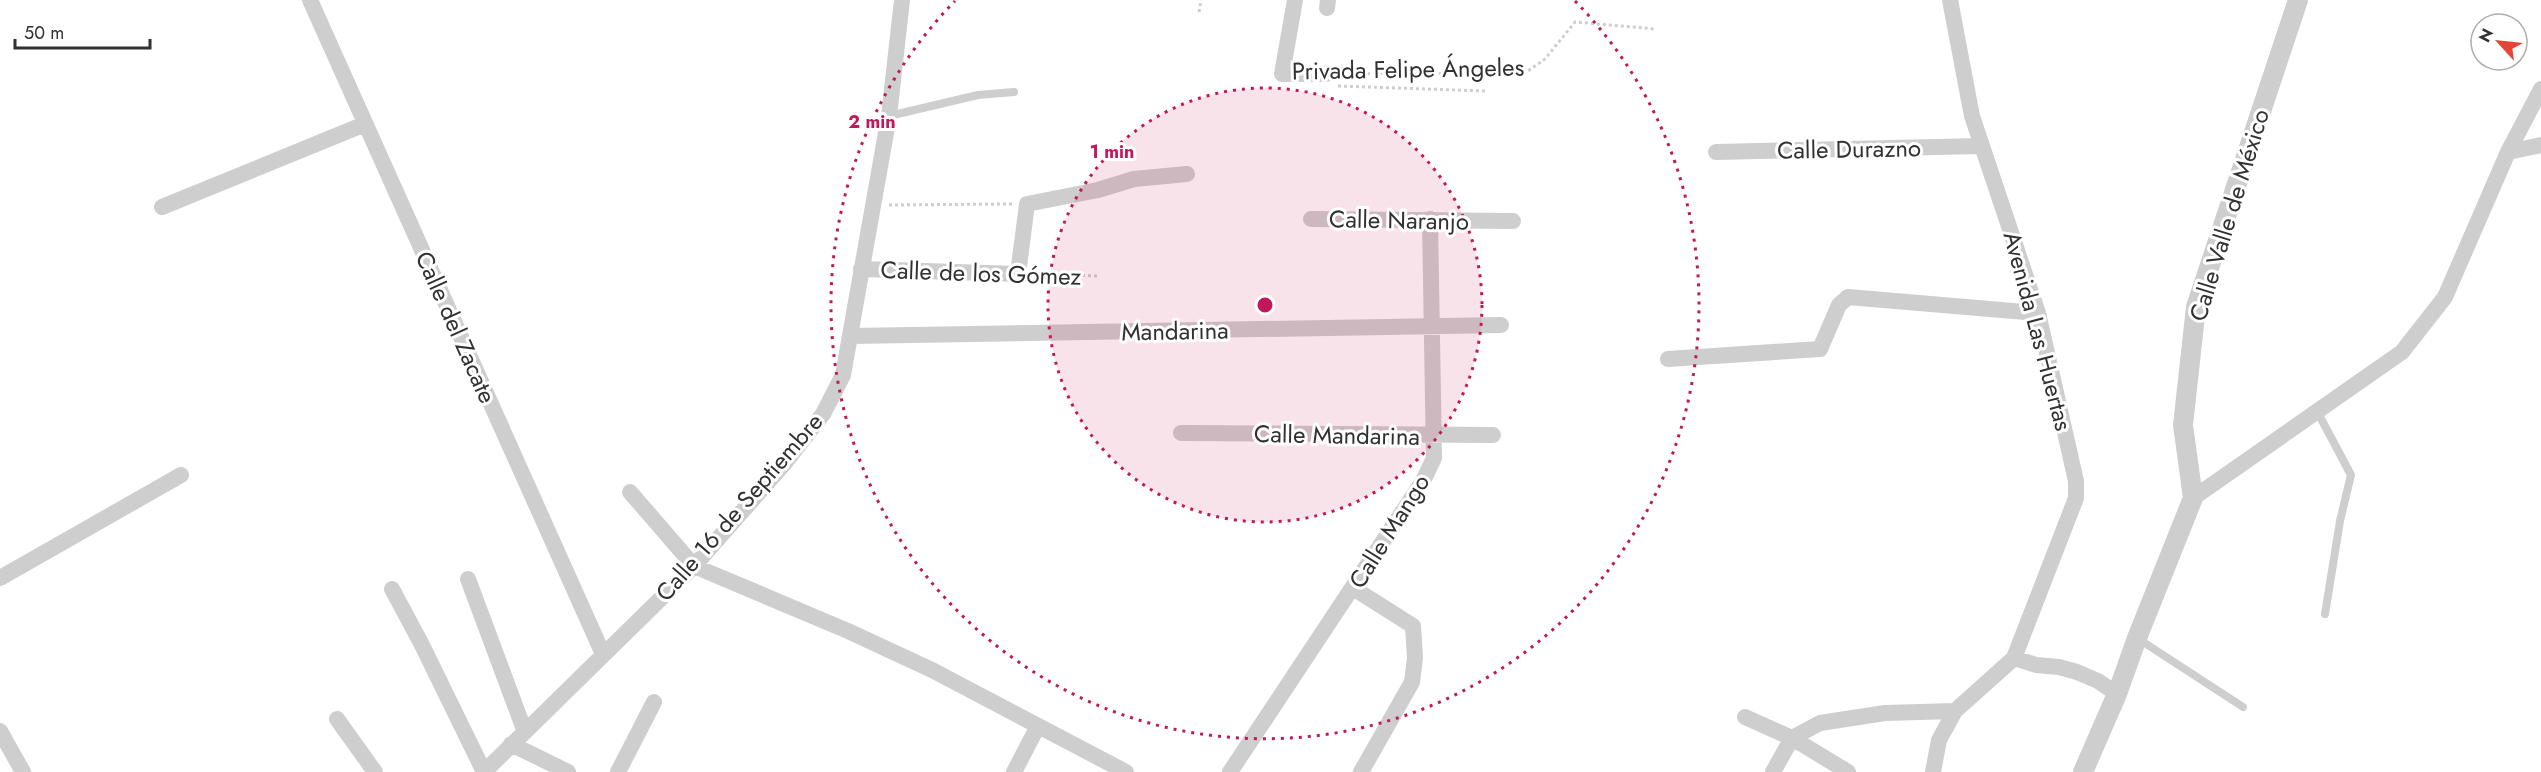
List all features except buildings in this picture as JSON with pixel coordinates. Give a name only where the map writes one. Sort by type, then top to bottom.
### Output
[{"type":"street","name":"Calle del Zacate","points":[[310,0],[603,654]]},
{"type":"street","name":"Calle 16 de Septiembre","points":[[484,772],[694,566],[784,464],[823,414],[843,375],[888,116],[902,0]]},
{"type":"street","name":"Privada Felipe Ángeles","points":[[1295,0],[1282,74],[1326,74]]},
{"type":"street","name":"Avenida Las Huertas","points":[[1933,772],[1939,740],[1955,711],[2014,658],[2076,498],[2076,481],[2038,313],[1972,117],[1950,0]]},
{"type":"street","name":"Calle Valle de México","points":[[2083,772],[2117,694],[2193,498],[2183,425],[2196,307],[2298,0]]},
{"type":"street","points":[[2193,498],[2402,352],[2445,297],[2508,152],[2541,89]]},
{"type":"street","points":[[162,207],[365,124]]},
{"type":"street","points":[[2508,152],[2541,145]]},
{"type":"street","name":"Calle Durazno","points":[[1716,152],[1982,146]]},
{"type":"street","points":[[1018,274],[1027,204],[1098,190],[1134,178],[1187,174]]},
{"type":"street","name":"Calle Naranjo","points":[[1311,219],[1513,221]]},
{"type":"street","name":"Calle Mango","points":[[1230,772],[1423,481],[1434,458],[1430,219]]},
{"type":"street","name":"Calle de los Gómez","points":[[861,269],[1018,274]]},
{"type":"street","points":[[1668,358],[1820,349],[1839,305],[1848,297],[2038,313]]},
{"type":"street","name":"Mandarina","points":[[850,336],[1501,325]]},
{"type":"street","name":"Calle Mandarina","points":[[1181,433],[1493,435]]},
{"type":"street","points":[[0,578],[181,475]]},
{"type":"street","points":[[630,492],[694,566],[848,631],[932,670],[1126,772]]},
{"type":"street","points":[[468,579],[525,732]]},
{"type":"street","points":[[1353,588],[1413,626],[1414,639],[1412,682],[1361,772]]},
{"type":"street","points":[[392,589],[484,772]]},
{"type":"street","points":[[2014,658],[2036,665],[2059,667],[2077,672],[2098,681],[2117,694]]},
{"type":"street","points":[[618,772],[654,702]]},
{"type":"street","points":[[1773,772],[1792,738],[1820,723],[1852,716],[1885,713],[1955,711]]},
{"type":"street","points":[[1745,717],[1792,738],[1848,772]]},
{"type":"street","points":[[337,719],[375,772]]},
{"type":"street","points":[[1014,772],[1038,726]]},
{"type":"street","points":[[0,730],[23,772]]},
{"type":"street","points":[[512,744],[568,772]]},
{"type":"lane","points":[[888,116],[978,95],[1014,92]]},
{"type":"lane","points":[[2317,411],[2350,475],[2340,520],[2325,614]]},
{"type":"lane","points":[[2137,638],[2243,707]]},
{"type":"path","points":[[1199,12],[1201,0]]},
{"type":"path","name":"Privada Felipe Ángeles","points":[[1326,74],[1525,73],[1545,59],[1575,22],[1655,28]]},
{"type":"path","points":[[1326,74],[1328,86],[1485,91]]},
{"type":"path","points":[[873,205],[1027,204]]},
{"type":"path","name":"Calle de los Gómez","points":[[1018,274],[1100,276]]}]
